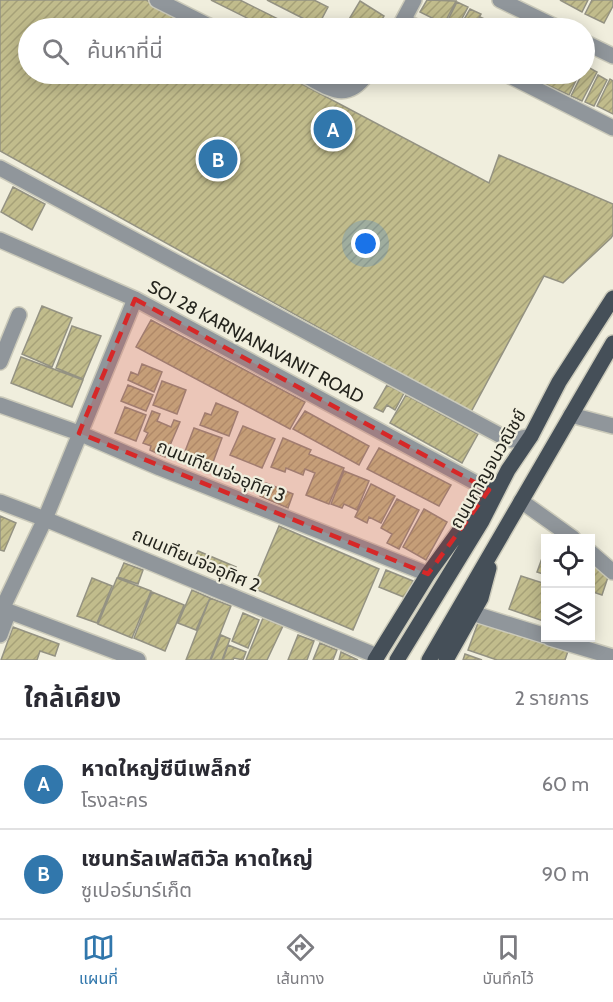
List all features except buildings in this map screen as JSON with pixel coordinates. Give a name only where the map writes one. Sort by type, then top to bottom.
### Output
[{"type":"main road","name":"ถนนกาญจนวณิชย์","points":[[399,657],[482,521],[508,470],[531,436],[559,382],[613,298]]},
{"type":"main road","points":[[429,660],[571,415],[608,362],[613,343]]},
{"type":"main road","points":[[376,658],[428,574],[489,490],[508,470]]},
{"type":"main road","points":[[446,660],[481,598],[495,545]]},
{"type":"street","points":[[157,0],[193,18]]},
{"type":"street","points":[[409,18],[414,0]]},
{"type":"street","points":[[500,0],[537,18]]},
{"type":"street","points":[[595,47],[613,56]]},
{"type":"street","points":[[324,84],[341,92],[352,90],[358,84]]},
{"type":"street","points":[[526,84],[613,128]]},
{"type":"street","points":[[0,168],[507,439],[531,436]]},
{"type":"street","name":"SOI 28 KARNJANAVANIT ROAD","points":[[0,240],[135,299],[489,490]]},
{"type":"street","points":[[0,635],[4,609],[45,519],[135,299]]},
{"type":"street","points":[[0,362],[19,315]]},
{"type":"street","name":"ถนนเทียนจ่ออุทิศ 3","points":[[0,405],[79,433],[160,468],[428,574]]},
{"type":"street","points":[[571,415],[613,426]]},
{"type":"street","points":[[521,501],[567,534]]},
{"type":"street","name":"ถนนเทียนจ่ออุทิศ 2","points":[[0,502],[376,658]]},
{"type":"street","points":[[595,556],[613,572]]},
{"type":"street","points":[[4,609],[138,660]]},
{"type":"street","points":[[472,614],[541,635]]},
{"type":"street","points":[[564,642],[613,657]]},
{"type":"highlighted area","points":[[135,299],[489,490],[428,574],[79,433]]},
{"type":"place","name":"หาดใหญ่ซีนีเพล็กซ์","points":[[333,129]]},
{"type":"place","name":"เซนทรัลเฟสติวัล หาดใหญ่","points":[[218,159]]}]
